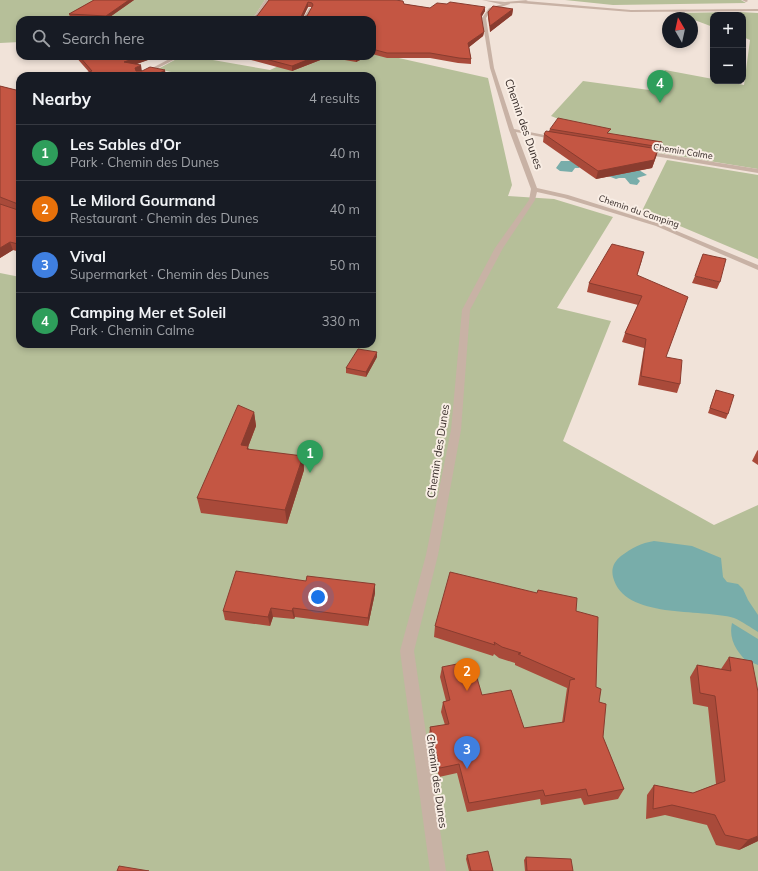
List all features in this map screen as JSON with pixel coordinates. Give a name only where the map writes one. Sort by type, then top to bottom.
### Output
[{"type":"street","points":[[257,16],[267,0]]},
{"type":"street","points":[[486,2],[509,3],[526,0]]},
{"type":"street","points":[[541,0],[602,9]]},
{"type":"street","points":[[486,2],[509,3]]},
{"type":"street","name":"Chemin des Dunes","points":[[438,871],[407,651],[432,555],[456,430],[466,310],[499,248],[532,200],[534,188],[512,130],[492,68],[484,18],[486,12],[486,2]]},
{"type":"street","points":[[519,2],[647,11],[758,10]]},
{"type":"street","points":[[306,16],[310,9]]},
{"type":"street","points":[[147,72],[171,60]]},
{"type":"street","points":[[512,130],[562,139]]},
{"type":"street","name":"Chemin Calme","points":[[636,152],[758,172]]},
{"type":"street","name":"Chemin du Camping","points":[[534,188],[566,196],[658,225],[758,268]]},
{"type":"green space","points":[[0,0],[265,0],[255,16],[16,16],[16,42],[0,43]]},
{"type":"green space","points":[[565,0],[741,0],[746,3],[613,5]]},
{"type":"green space","points":[[710,12],[710,26],[698,21],[698,13]]},
{"type":"green space","points":[[746,12],[758,13],[758,169],[604,144],[606,138],[551,116],[583,81],[649,90],[665,70],[710,78],[710,84],[744,85],[746,84],[746,70],[750,40],[746,38]]},
{"type":"green space","points":[[376,53],[488,78],[512,185],[508,196],[554,199],[613,217],[557,308],[611,321],[563,441],[714,525],[758,505],[758,871],[0,871],[0,273],[16,276],[16,348],[376,348],[376,72],[171,72],[158,69],[175,60],[213,60],[270,70],[291,60],[376,60]]},
{"type":"green space","points":[[667,160],[758,175],[758,259],[668,221],[641,213]]},
{"type":"water","points":[[561,161],[577,161],[581,165],[579,168],[575,168],[572,172],[560,171],[556,168]]},
{"type":"water","points":[[639,170],[647,175],[637,178],[640,181],[637,185],[630,184],[625,178],[616,179],[608,176]]},
{"type":"water","points":[[654,541],[692,546],[721,558],[723,577],[727,582],[738,584],[743,589],[758,615],[758,632],[734,618],[720,615],[665,610],[647,606],[632,600],[620,591],[613,577],[612,571],[615,563],[621,556],[633,548]]},
{"type":"water","points":[[732,623],[758,639],[758,665],[753,663],[750,665],[738,651],[731,635]]},
{"type":"building","points":[[94,0],[129,0],[106,16],[69,14]]},
{"type":"building","points":[[269,0],[395,0],[403,1],[404,4],[430,8],[437,3],[447,4],[450,2],[485,7],[481,14],[484,32],[468,43],[471,59],[430,53],[387,53],[376,50],[376,16],[307,16],[313,5],[312,3],[308,2],[301,16],[257,16]]},
{"type":"building","points":[[493,6],[513,9],[490,26],[488,12]]},
{"type":"building","points":[[82,60],[130,60],[124,62],[141,65],[135,68],[136,71],[142,71],[150,67],[165,70],[161,72],[89,72],[92,71]]},
{"type":"building","points":[[269,60],[307,60],[292,66]]},
{"type":"building","points":[[0,86],[16,90],[16,203],[0,197]]},
{"type":"building","points":[[558,118],[611,129],[607,133],[662,142],[660,147],[550,129]]},
{"type":"building","points":[[546,131],[658,149],[654,160],[598,171],[544,134]]},
{"type":"building","points":[[0,204],[16,209],[16,244],[10,242],[0,248]]},
{"type":"building","points":[[612,244],[644,252],[637,275],[688,297],[666,357],[682,360],[680,384],[641,376],[646,339],[625,333],[642,296],[589,283]]},
{"type":"building","points":[[703,254],[726,259],[720,282],[695,276]]},
{"type":"building","points":[[358,349],[377,352],[366,372],[346,368]]},
{"type":"building","points":[[716,390],[734,395],[728,414],[710,408]]},
{"type":"building","points":[[238,405],[254,412],[241,445],[248,446],[247,449],[303,456],[285,510],[197,498]]},
{"type":"building","points":[[236,571],[306,581],[307,576],[375,584],[368,618],[293,608],[292,611],[271,608],[268,617],[223,611]]},
{"type":"building","points":[[450,572],[537,593],[538,590],[577,598],[576,611],[598,617],[596,687],[601,689],[599,702],[606,704],[603,737],[624,789],[588,796],[586,789],[545,796],[543,790],[469,803],[459,764],[440,768],[430,727],[449,724],[443,702],[450,700],[442,667],[472,661],[482,695],[511,690],[524,728],[564,722],[570,680],[575,679],[518,654],[521,653],[502,647],[494,642],[495,645],[435,626]]},
{"type":"building","points":[[729,657],[752,661],[758,692],[758,836],[748,840],[725,835],[715,815],[672,805],[653,809],[654,785],[693,793],[725,781],[715,696],[700,693],[697,665],[731,671]]},
{"type":"building","points":[[488,851],[493,871],[471,871],[467,855]]},
{"type":"building","points":[[526,857],[571,859],[573,871],[527,871]]},
{"type":"building","points":[[119,866],[149,871],[117,871]]},
{"type":"place","name":"Camping Mer et Soleil","points":[[660,103]]},
{"type":"place","name":"Les Sables d’Or","points":[[310,473]]},
{"type":"place","name":"Le Milord Gourmand","points":[[467,691]]},
{"type":"place","name":"Vival","points":[[467,769]]}]
